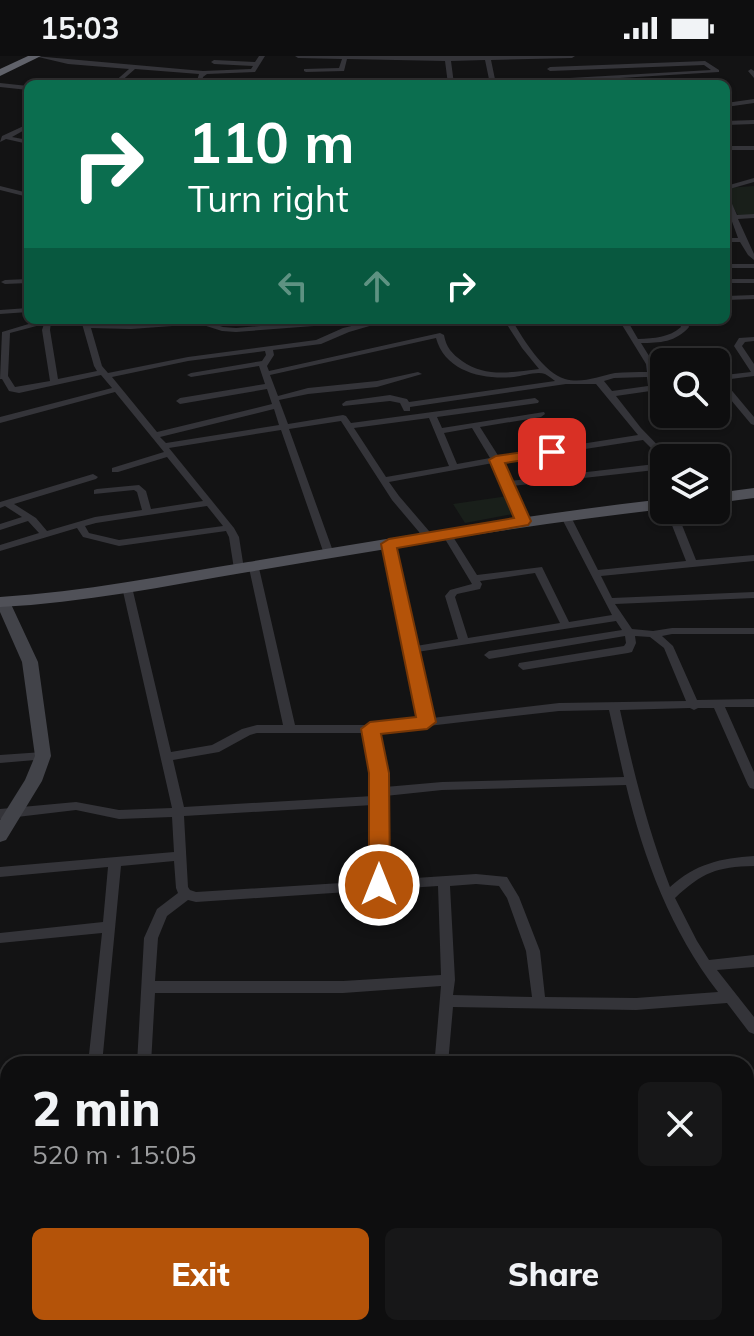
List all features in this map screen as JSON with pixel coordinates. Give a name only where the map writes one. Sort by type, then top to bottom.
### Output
[{"type":"highway","points":[[0,73],[37,56]]},
{"type":"main road","points":[[730,496],[754,493]]},
{"type":"main road","points":[[2,602],[127,587],[523,521],[650,506]]},
{"type":"street","points":[[37,56],[207,72],[250,72],[262,56]]},
{"type":"street","points":[[108,64],[118,56]]},
{"type":"street","points":[[298,56],[488,60],[572,56]]},
{"type":"street","points":[[629,56],[644,75]]},
{"type":"street","points":[[538,57],[550,69],[554,80]]},
{"type":"street","points":[[450,58],[451,80]]},
{"type":"street","points":[[199,80],[215,59],[257,64]]},
{"type":"street","points":[[306,70],[342,70],[344,59]]},
{"type":"street","points":[[488,60],[492,80]]},
{"type":"street","points":[[550,69],[708,63],[717,71],[580,80]]},
{"type":"street","points":[[0,64],[14,66]]},
{"type":"street","points":[[119,80],[135,66]]},
{"type":"street","points":[[0,85],[24,88]]},
{"type":"street","points":[[730,105],[754,102]]},
{"type":"street","points":[[730,123],[754,122]]},
{"type":"street","points":[[2,138],[24,128]]},
{"type":"street","points":[[2,138],[24,141]]},
{"type":"street","points":[[730,148],[754,148]]},
{"type":"street","points":[[730,187],[754,180]]},
{"type":"street","points":[[0,188],[24,194]]},
{"type":"street","points":[[730,206],[753,261],[730,265]]},
{"type":"street","points":[[735,217],[754,216]]},
{"type":"street","points":[[730,240],[754,237]]},
{"type":"street","points":[[5,282],[24,281]]},
{"type":"street","points":[[730,281],[754,281]]},
{"type":"street","points":[[730,298],[752,300]]},
{"type":"street","points":[[0,312],[24,310]]},
{"type":"street","points":[[19,390],[12,389],[2,376],[6,332],[36,324]]},
{"type":"street","points":[[49,324],[46,334],[55,383]]},
{"type":"street","points":[[86,324],[95,360],[104,374],[156,435],[234,537],[246,568],[290,730]]},
{"type":"street","points":[[104,324],[131,327],[173,324]]},
{"type":"street","points":[[207,324],[236,330],[314,324]]},
{"type":"street","points":[[7,395],[19,390],[192,358],[318,342],[370,324]]},
{"type":"street","points":[[511,324],[547,370],[565,382]]},
{"type":"street","points":[[626,324],[650,370]]},
{"type":"street","points":[[637,341],[667,339],[679,334],[684,324]]},
{"type":"street","points":[[266,374],[440,335],[443,349],[471,373],[498,376],[547,370]]},
{"type":"street","points":[[730,376],[754,372],[738,346],[742,340],[754,339]]},
{"type":"street","points":[[191,375],[263,363],[270,355],[269,350]]},
{"type":"street","points":[[263,363],[282,426],[329,554]]},
{"type":"street","points":[[156,435],[275,403],[418,374]]},
{"type":"street","points":[[406,405],[565,382],[650,374]]},
{"type":"street","points":[[596,381],[611,394],[652,444]]},
{"type":"street","points":[[180,401],[270,386]]},
{"type":"street","points":[[611,394],[650,388]]},
{"type":"street","points":[[0,420],[118,389]]},
{"type":"street","points":[[338,389],[346,404],[348,423],[383,480],[418,523],[425,538]]},
{"type":"street","points":[[730,394],[754,422]]},
{"type":"street","points":[[346,404],[395,398],[406,405],[410,418]]},
{"type":"street","points":[[115,470],[167,449],[282,426],[338,417],[348,423],[410,418],[535,401]]},
{"type":"street","points":[[438,431],[541,414]]},
{"type":"street","points":[[432,415],[454,467]]},
{"type":"street","points":[[475,425],[496,460],[523,521]]},
{"type":"street","points":[[383,480],[645,437]]},
{"type":"street","points":[[508,484],[650,468]]},
{"type":"street","points":[[3,504],[93,477]]},
{"type":"street","points":[[97,492],[136,487],[141,491],[147,512]]},
{"type":"street","points":[[0,548],[72,527],[209,503]]},
{"type":"street","points":[[3,504],[29,518],[45,535]]},
{"type":"street","points":[[523,666],[628,649],[631,643],[629,632],[616,618],[578,534],[565,515]]},
{"type":"street","points":[[0,527],[29,518]]},
{"type":"street","points":[[676,524],[692,564]]},
{"type":"street","points":[[72,527],[86,535],[114,543],[229,528]]},
{"type":"street","points":[[447,534],[476,587],[454,592],[450,596],[464,642]]},
{"type":"street","points":[[389,544],[427,722]]},
{"type":"street","points":[[596,573],[754,558]]},
{"type":"street","points":[[474,579],[538,569],[566,626]]},
{"type":"street","points":[[127,587],[178,809],[180,856],[186,894]]},
{"type":"street","points":[[609,601],[754,595]]},
{"type":"street","points":[[0,835],[8,813],[33,781],[43,756],[30,662],[2,602]]},
{"type":"street","points":[[410,650],[616,618]]},
{"type":"street","points":[[489,655],[629,632],[754,631]]},
{"type":"street","points":[[653,634],[668,646],[694,706]]},
{"type":"street","points":[[542,646],[548,662]]},
{"type":"street","points":[[168,757],[215,749],[246,732],[370,729],[559,707],[754,703]]},
{"type":"street","points":[[718,705],[754,785]]},
{"type":"street","points":[[614,707],[642,831],[669,896],[705,966],[754,1028]]},
{"type":"street","points":[[370,729],[379,773],[379,885]]},
{"type":"street","points":[[0,759],[43,756]]},
{"type":"street","points":[[8,813],[87,806],[110,815],[379,796],[442,786],[629,781]]},
{"type":"street","points":[[0,872],[180,856]]},
{"type":"street","points":[[669,896],[705,867],[724,862],[754,861]]},
{"type":"street","points":[[96,1056],[115,863]]},
{"type":"street","points":[[442,1056],[448,980],[444,881]]},
{"type":"street","points":[[186,894],[196,897],[444,881],[503,881],[533,951],[539,1001]]},
{"type":"street","points":[[144,1056],[151,938],[162,913],[186,894]]},
{"type":"street","points":[[0,938],[109,927]]},
{"type":"street","points":[[705,966],[754,961]]},
{"type":"street","points":[[147,987],[343,987],[448,980]]},
{"type":"street","points":[[446,1001],[645,1004],[727,997]]},
{"type":"shaded area","points":[[754,186],[754,216],[739,217],[730,202],[730,188]]},
{"type":"shaded area","points":[[508,496],[518,513],[465,523],[453,504]]},
{"type":"route","points":[[379,885],[379,773],[370,729],[427,722],[389,544],[523,521],[496,460],[552,452]]}]
